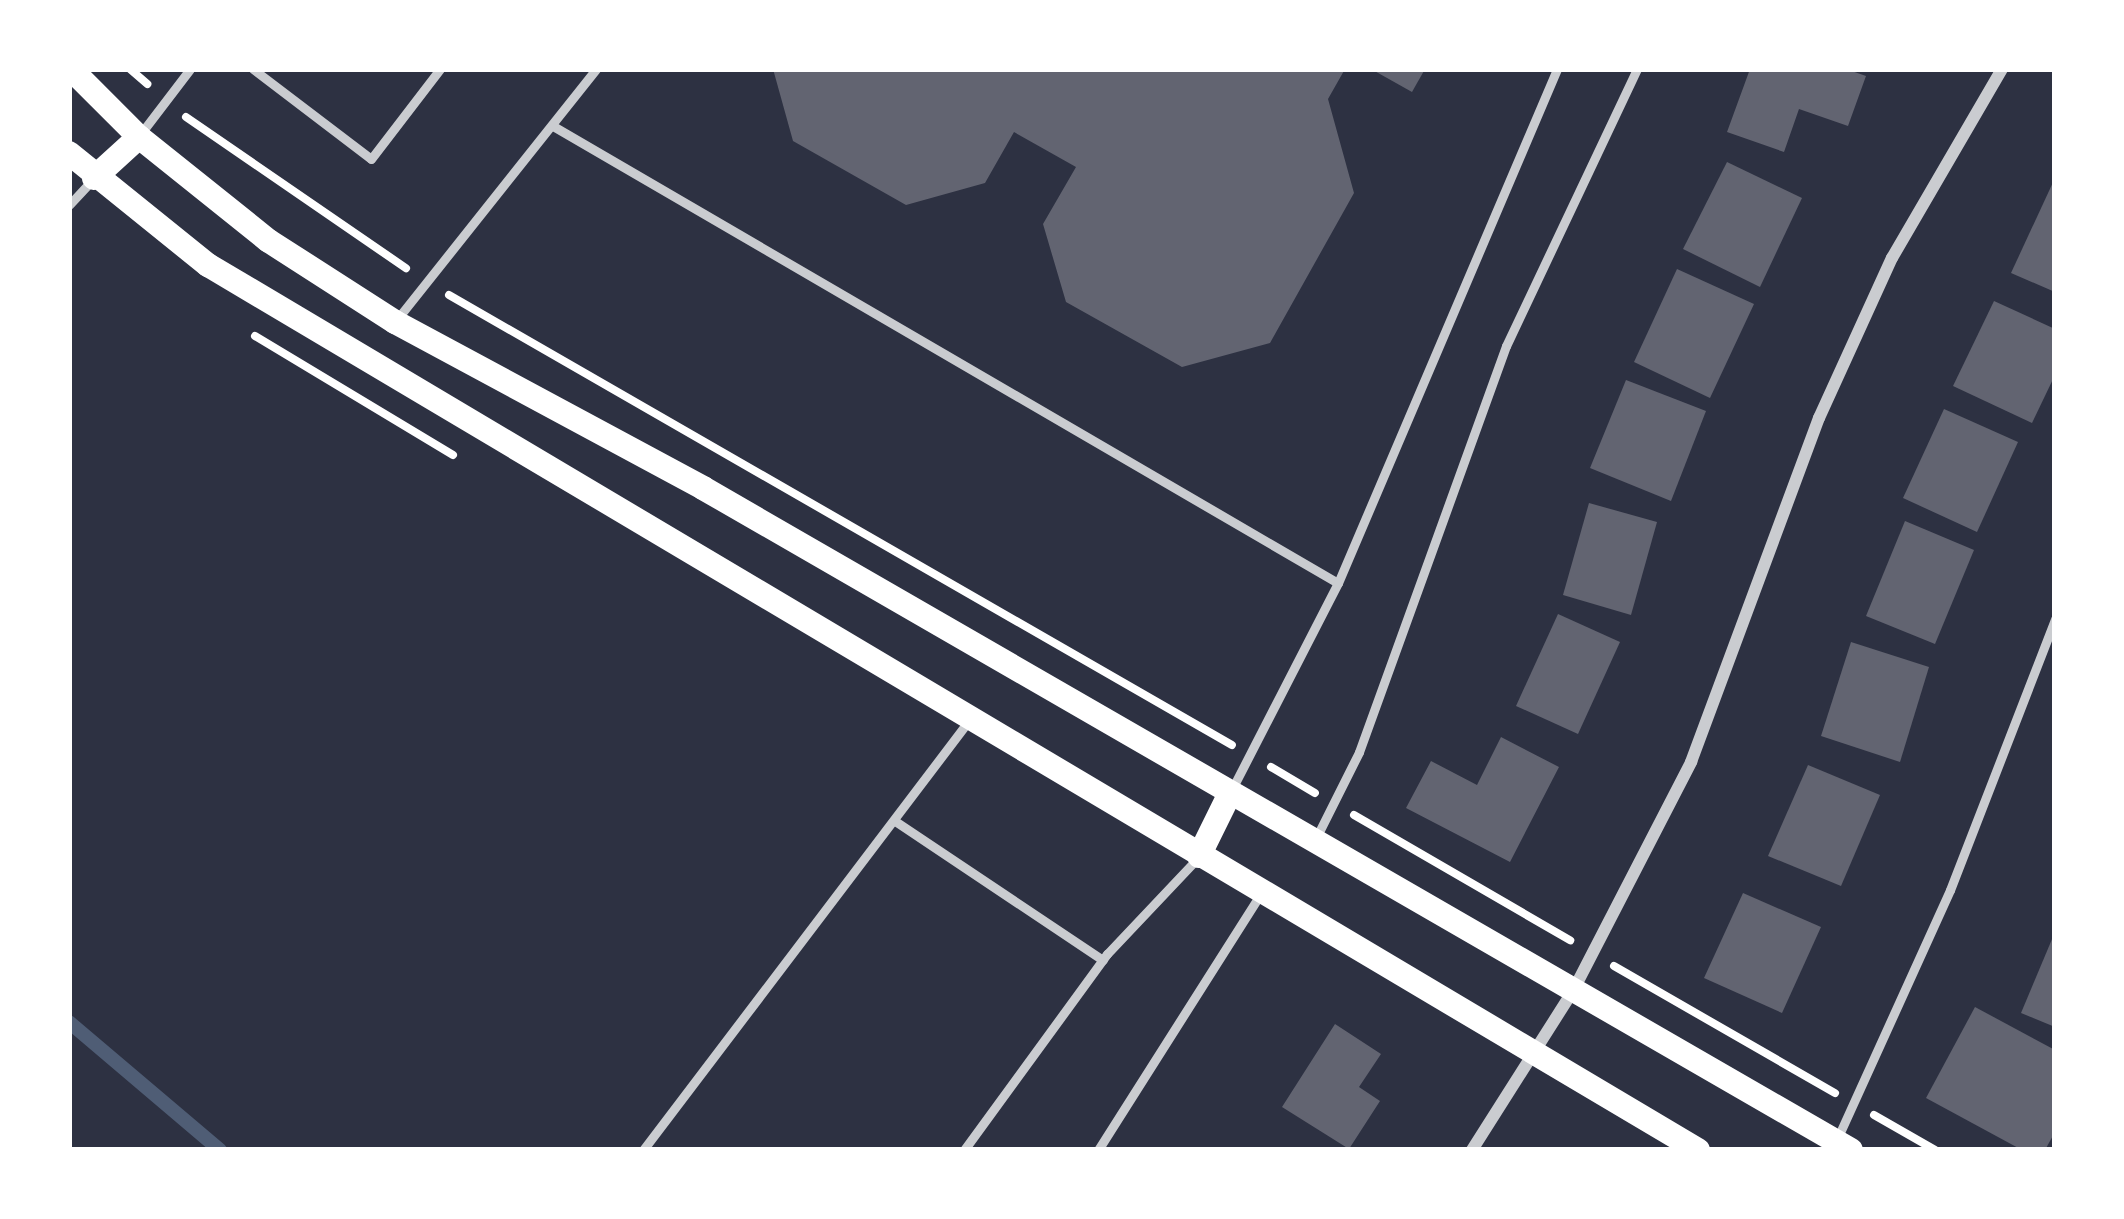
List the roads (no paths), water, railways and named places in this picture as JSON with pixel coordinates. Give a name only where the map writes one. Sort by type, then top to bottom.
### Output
[{"type":"main road","points":[[71,69],[139,136],[284,253],[395,322],[703,488],[1843,1146]]},
{"type":"main road","points":[[94,178],[139,136]]},
{"type":"main road","points":[[69,153],[94,178],[208,265],[1698,1150]]},
{"type":"main road","points":[[1199,856],[1230,793]]},
{"type":"street","points":[[1472,1150],[1573,991],[1691,762],[1819,418],[1892,258],[2002,69]]},
{"type":"lane","points":[[139,136],[190,69]]},
{"type":"lane","points":[[254,69],[370,159],[440,69]]},
{"type":"lane","points":[[395,322],[596,69]]},
{"type":"lane","points":[[1230,793],[1338,583],[1557,69]]},
{"type":"lane","points":[[1314,843],[1334,803],[1506,346],[1637,69]]},
{"type":"lane","points":[[554,127],[1338,583]]},
{"type":"lane","points":[[69,205],[94,178]]},
{"type":"lane","points":[[1843,1146],[1853,1103],[1950,890],[2055,619]]},
{"type":"lane","points":[[643,1150],[970,719]]},
{"type":"lane","points":[[896,821],[1102,960]]},
{"type":"lane","points":[[964,1150],[1102,960],[1199,856]]},
{"type":"lane","points":[[1098,1150],[1261,892]]},
{"type":"waterway","points":[[69,1022],[220,1150]]}]
